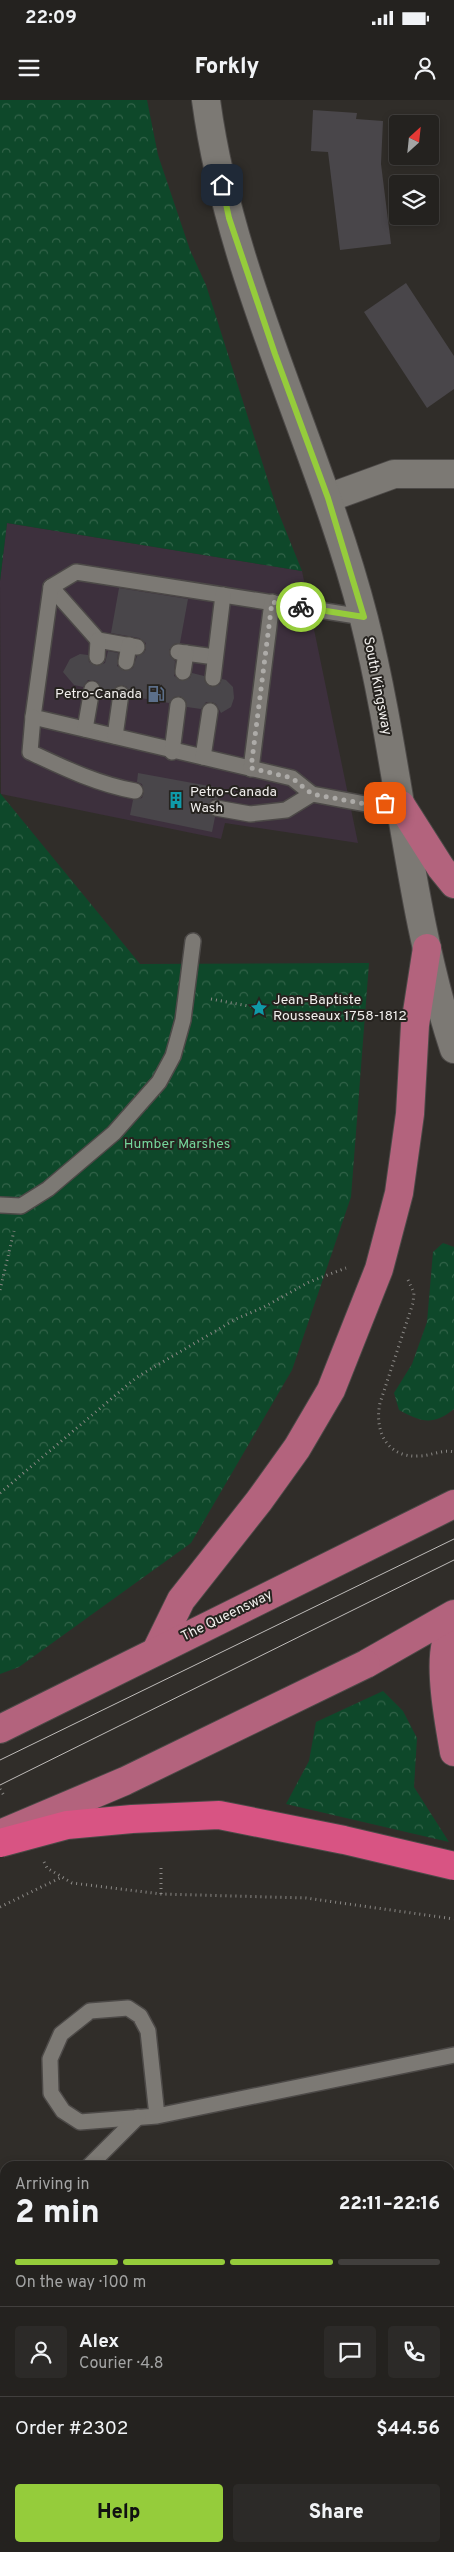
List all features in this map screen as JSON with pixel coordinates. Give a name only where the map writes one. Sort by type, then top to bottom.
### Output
[{"type":"highway","points":[[0,1843],[67,1825],[132,1819],[219,1815],[344,1840],[454,1866]]},
{"type":"main road","points":[[401,803],[440,868],[454,884]]},
{"type":"main road","points":[[157,1650],[181,1600],[259,1501],[297,1448],[330,1390],[379,1269],[399,1193],[410,1114],[415,1025],[427,948]]},
{"type":"main road","name":"The Queensway","points":[[0,1729],[454,1504]]},
{"type":"main road","points":[[0,1834],[124,1781],[366,1664],[454,1614]]},
{"type":"main road","points":[[454,1620],[446,1644],[445,1664],[448,1719],[454,1752]]},
{"type":"street","name":"South Kingsway","points":[[206,100],[229,218],[275,354],[328,498],[364,617],[401,803],[427,948],[454,1049]]},
{"type":"street","points":[[328,498],[394,474],[454,474]]},
{"type":"lane","points":[[51,587],[76,572],[364,617]]},
{"type":"lane","points":[[51,587],[98,640],[133,646],[126,662]]},
{"type":"lane","points":[[51,587],[30,752],[67,770],[111,786],[135,791]]},
{"type":"lane","points":[[213,678],[223,595]]},
{"type":"lane","points":[[251,768],[272,602]]},
{"type":"lane","points":[[97,657],[98,640]]},
{"type":"lane","points":[[183,672],[182,652],[215,657]]},
{"type":"lane","points":[[86,729],[92,688]]},
{"type":"lane","points":[[115,736],[121,694]]},
{"type":"lane","points":[[172,752],[178,705]]},
{"type":"lane","points":[[203,757],[210,711]]},
{"type":"lane","points":[[33,717],[115,736],[172,752],[203,757],[292,778],[312,794],[371,805],[401,803]]},
{"type":"lane","points":[[216,808],[250,814],[286,810],[312,794]]},
{"type":"lane","points":[[0,1205],[20,1206],[36,1198],[83,1161],[114,1133],[160,1082],[173,1056],[183,1020],[193,941]]},
{"type":"lane","points":[[157,2116],[148,2032],[140,2016],[128,2008],[90,2011],[61,2034],[50,2059],[51,2093],[63,2111],[80,2122],[157,2116],[454,2055]]},
{"type":"lane","points":[[94,2161],[138,2117]]},
{"type":"path","points":[[186,995],[240,1003],[259,1008]]},
{"type":"path","points":[[0,1290],[20,1206]]},
{"type":"path","points":[[0,1493],[137,1377],[236,1319],[264,1308],[309,1282],[352,1267]]},
{"type":"path","points":[[402,1276],[406,1278],[414,1292],[413,1303],[380,1403],[378,1415],[379,1433],[389,1448],[407,1456],[432,1455],[446,1450],[454,1452]]},
{"type":"path","points":[[0,1790],[10,1805]]},
{"type":"path","points":[[43,1860],[47,1868],[72,1883],[161,1894],[306,1898],[454,1919]]},
{"type":"path","points":[[161,1865],[161,1894]]},
{"type":"path","points":[[0,1907],[63,1877]]},
{"type":"shaded area","points":[[7,523],[302,571],[358,843],[225,823],[221,839],[1,794],[0,581]]},
{"type":"green space","points":[[0,100],[147,100],[158,155],[190,250],[206,285],[277,509],[302,571],[7,523],[0,581]]},
{"type":"green space","name":"Humber Marshes","points":[[0,793],[140,964],[369,963],[351,1197],[292,1370],[191,1543],[19,1667],[0,1674]]},
{"type":"green space","points":[[443,1243],[454,1247],[454,1409],[440,1418],[427,1420],[414,1417],[399,1410],[394,1393],[412,1364],[427,1322],[433,1252]]},
{"type":"green space","points":[[383,1691],[403,1711],[417,1738],[414,1787],[449,1842],[286,1804],[309,1761],[316,1722]]},
{"type":"building","points":[[313,110],[357,113],[356,119],[383,121],[381,164],[391,244],[340,250],[328,152],[311,151]]},
{"type":"building","points":[[406,283],[454,356],[454,389],[427,408],[364,312]]},
{"type":"building","points":[[119,588],[188,599],[180,643],[174,644],[169,650],[170,656],[175,661],[174,676],[182,681],[190,678],[192,673],[204,676],[205,682],[212,687],[220,684],[222,679],[226,680],[233,687],[234,698],[231,707],[221,713],[216,704],[212,702],[206,702],[201,709],[187,707],[186,701],[180,696],[174,697],[169,703],[130,696],[127,687],[117,686],[112,692],[101,690],[98,682],[93,680],[88,680],[83,687],[74,685],[63,672],[70,659],[80,654],[88,655],[89,662],[97,666],[105,663],[108,651],[118,653],[117,666],[125,671],[133,668],[137,656],[144,653],[146,649],[146,643],[139,638],[111,633]]},
{"type":"building","name":"Petro-Canada Wash","points":[[138,773],[220,788],[218,799],[212,799],[207,806],[207,812],[215,817],[212,832],[130,815],[133,800],[142,798],[144,792],[142,784],[137,782]]},
{"type":"tram line","points":[[0,1760],[454,1539]]},
{"type":"tram line","points":[[0,1785],[454,1560]]},
{"type":"way so far","points":[[301,607],[272,602],[251,768],[292,778],[312,794],[371,805],[385,803]]},
{"type":"place","name":"Petro-Canada","points":[[156,694]]},
{"type":"place","name":"Petro-Canada Wash","points":[[176,800]]},
{"type":"place","name":"Jean-Baptiste Rousseaux 1758-1812","points":[[259,1008]]},
{"type":"route","points":[[222,185],[229,218],[275,354],[328,498],[364,617],[301,607]]}]
